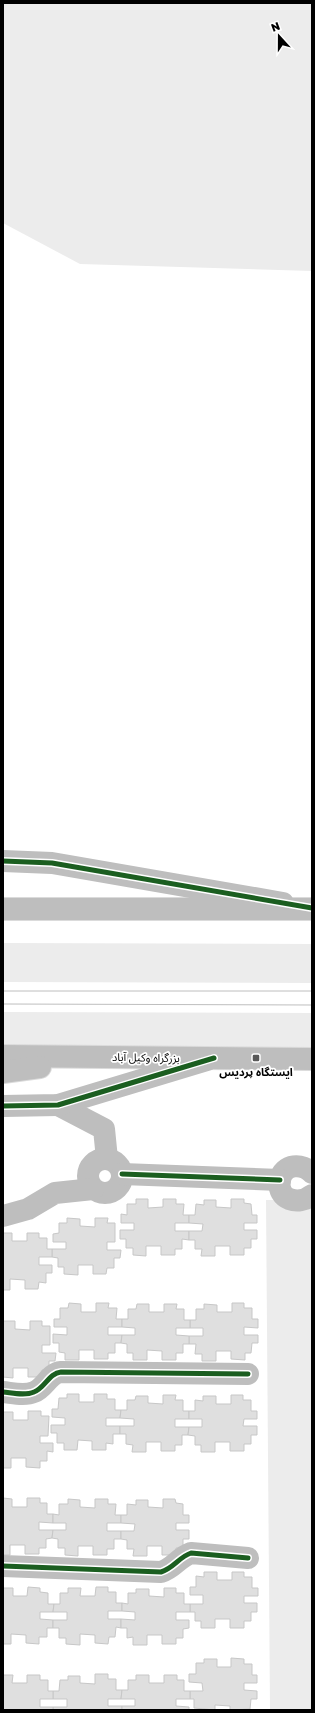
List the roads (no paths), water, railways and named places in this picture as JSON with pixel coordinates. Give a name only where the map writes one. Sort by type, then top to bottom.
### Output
[{"type":"main road","points":[[3,862],[52,863],[312,909]]},
{"type":"main road","points":[[3,896],[110,908]]},
{"type":"main road","points":[[3,909],[312,909]]},
{"type":"main road","name":"بزرگراه وکیل آباد","points":[[3,1056],[312,1059]]},
{"type":"main road","points":[[3,1072],[129,1057]]},
{"type":"main road","points":[[3,1106],[58,1105],[214,1058]]},
{"type":"main road","points":[[3,1216],[28,1209],[55,1193],[93,1189],[102,1193],[113,1192],[121,1184],[104,1129],[58,1105]]},
{"type":"main road","points":[[312,1173],[307,1168],[294,1166],[288,1169],[280,1180],[280,1187],[288,1199],[296,1202],[304,1201],[312,1195]]},
{"type":"main road","points":[[115,1167],[280,1180]]},
{"type":"main road","points":[[3,1392],[29,1394],[35,1392],[52,1376],[61,1372],[248,1374]]},
{"type":"main road","points":[[3,1566],[161,1572],[169,1570],[185,1555],[191,1553],[248,1558]]},
{"type":"tram line","points":[[3,991],[312,991]]},
{"type":"tram line","points":[[3,1004],[312,1005]]},
{"type":"place","name":"ایستگاه پردیس","points":[[256,1058]]}]
